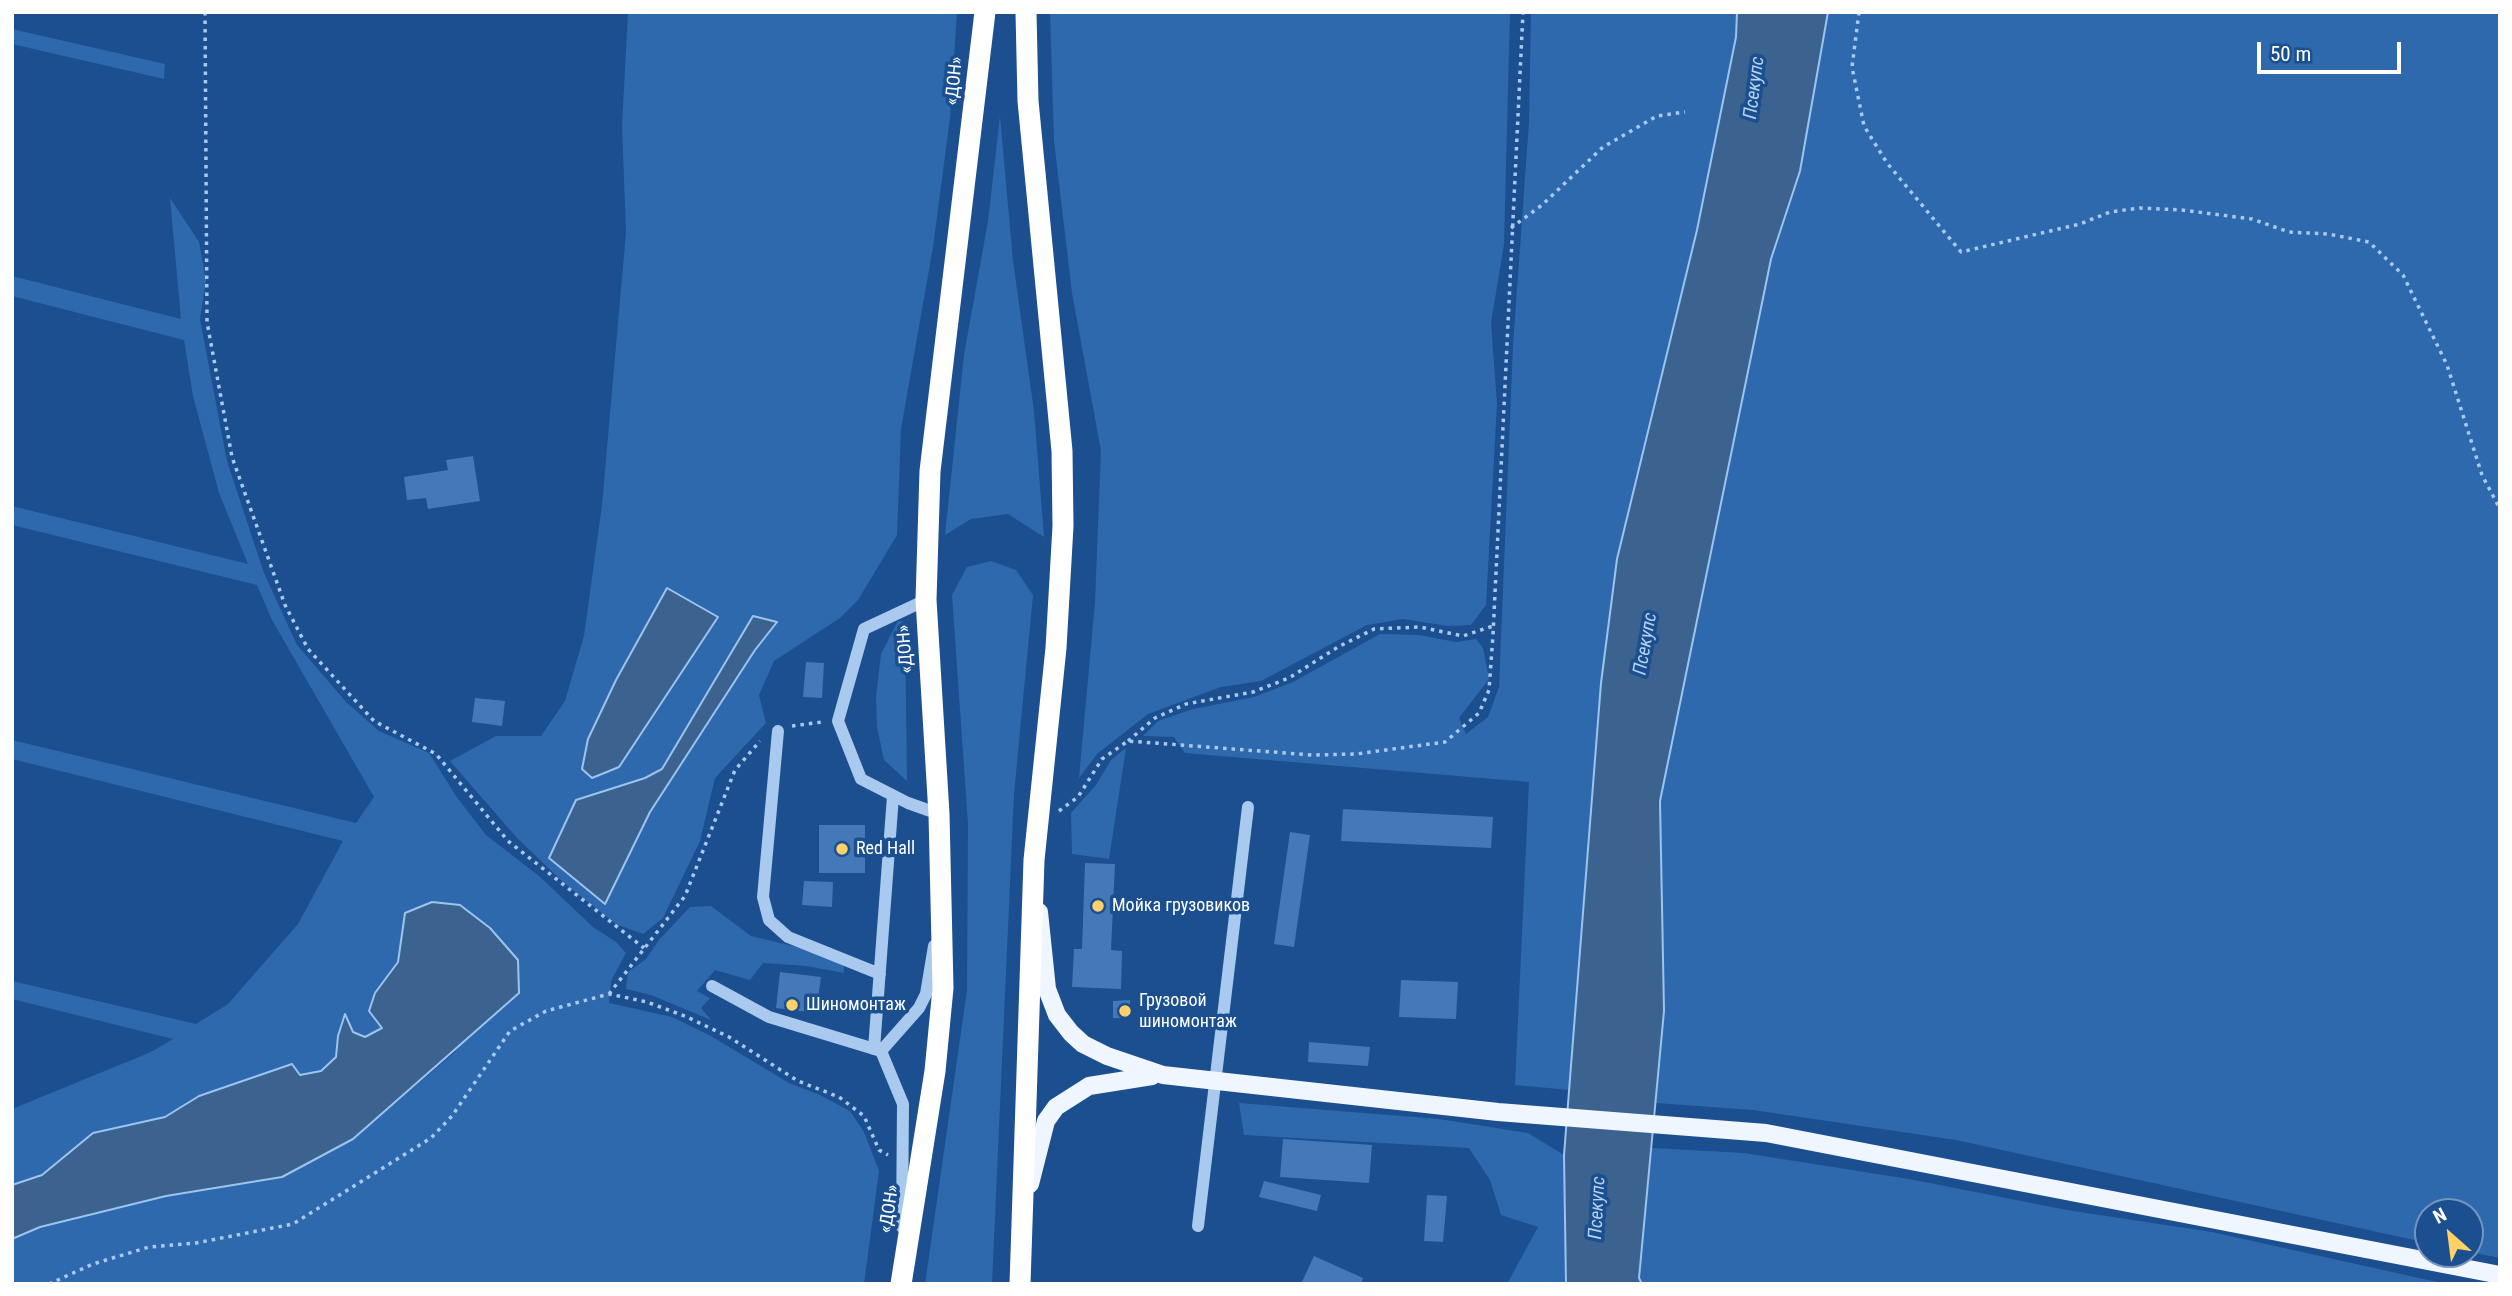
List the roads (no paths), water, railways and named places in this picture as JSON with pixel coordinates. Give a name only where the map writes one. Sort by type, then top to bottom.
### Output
[{"type":"highway","name":"«ДОН»","points":[[901,1283],[937,1057],[943,988],[939,814],[926,600],[930,471],[985,12]]},
{"type":"highway","points":[[1020,1284],[1034,860],[1055,648],[1063,513],[1062,451],[1028,101],[1026,12]]},
{"type":"main road","points":[[1034,860],[1047,989],[1057,1015],[1083,1044],[1130,1066],[1163,1075],[1498,1112],[1766,1133],[2500,1275]]},
{"type":"main road","points":[[1020,1236],[1035,1160],[1046,1121],[1056,1107],[1089,1086],[1163,1075]]},
{"type":"lane","points":[[926,600],[864,629],[838,721],[861,779],[893,796],[939,814]]},
{"type":"lane","points":[[778,731],[763,897],[769,920],[788,937],[880,974]]},
{"type":"lane","points":[[893,796],[877,1050],[903,1104],[901,1283]]},
{"type":"lane","points":[[1198,1226],[1248,807]]},
{"type":"lane","points":[[877,1050],[919,1008],[926,994],[940,873]]},
{"type":"lane","points":[[712,986],[769,1017],[877,1050]]},
{"type":"water","name":"Псекупс","points":[[1737,12],[1828,12],[1800,171],[1771,259],[1660,801],[1664,1011],[1639,1278],[1642,1284],[1566,1284],[1564,1155],[1601,683],[1617,559],[1697,230],[1736,37]]},
{"type":"water","points":[[667,588],[718,617],[619,767],[592,778],[582,769],[588,739],[616,680]]},
{"type":"water","points":[[753,616],[777,622],[755,650],[650,812],[605,904],[549,858],[576,800],[645,778],[662,769]]},
{"type":"water","points":[[432,902],[460,905],[490,928],[518,960],[519,993],[353,1139],[282,1177],[166,1196],[40,1227],[12,1239],[12,1185],[42,1175],[93,1133],[165,1117],[199,1096],[292,1064],[300,1075],[321,1071],[336,1057],[338,1036],[345,1014],[353,1032],[365,1037],[382,1028],[369,1011],[375,993],[398,962],[405,913]]},
{"type":"place","name":"Red Hall","points":[[842,849]]},
{"type":"place","name":"Мойка грузовиков","points":[[1098,906]]},
{"type":"place","name":"Шиномонтаж","points":[[792,1005]]},
{"type":"place","name":"Грузовой шиномонтаж","points":[[1125,1011]]}]
